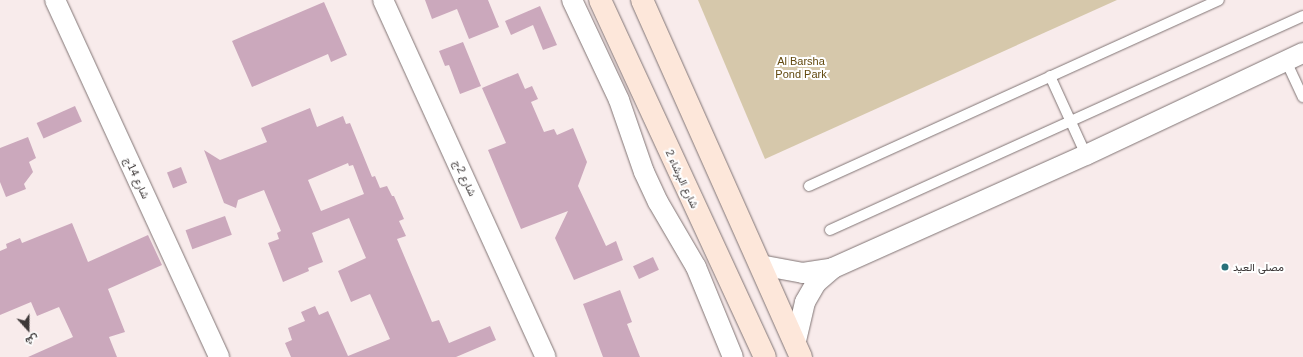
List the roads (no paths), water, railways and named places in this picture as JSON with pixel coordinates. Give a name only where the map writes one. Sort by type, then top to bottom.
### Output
[{"type":"street","name":"شارع 14ج","points":[[55,0],[219,357]]},
{"type":"street","name":"شارع 2ج","points":[[383,0],[546,357]]},
{"type":"street","points":[[572,0],[618,100],[644,172],[658,202],[696,267],[733,357]]},
{"type":"street","name":"شارع البرشاء 2","points":[[600,0],[766,357]]},
{"type":"street","points":[[642,0],[798,351]]},
{"type":"street","points":[[760,265],[804,273],[833,268],[1086,155],[1294,57]]},
{"type":"street","points":[[798,351],[805,302],[816,283],[833,268]]},
{"type":"lane","points":[[809,186],[1219,0]]},
{"type":"lane","points":[[830,230],[1071,123],[1303,16]]},
{"type":"lane","points":[[1294,57],[1303,97]]},
{"type":"lane","points":[[1050,76],[1086,155]]},
{"type":"place","name":"مصلى العيد","points":[[1225,267]]},
{"type":"park label","name":"Al Barsha Pond Park","points":[[801,68]]}]
